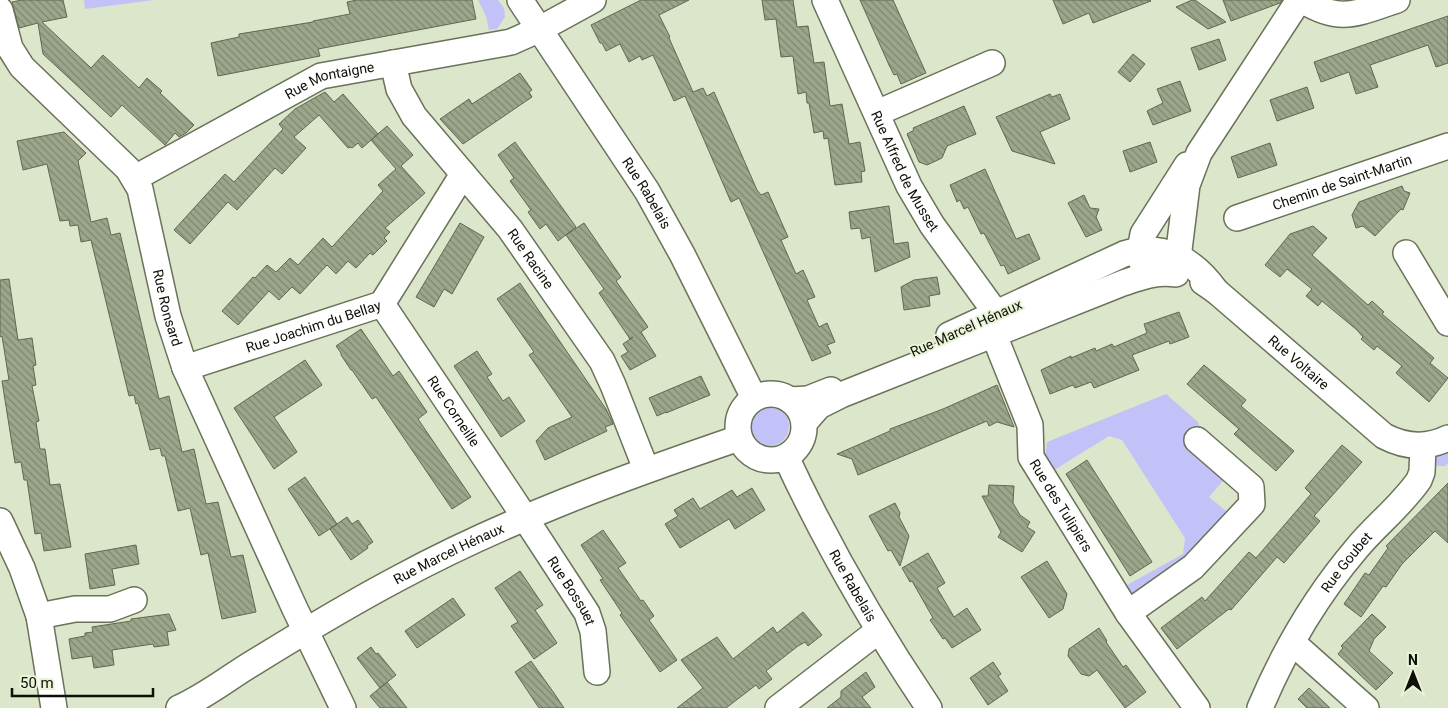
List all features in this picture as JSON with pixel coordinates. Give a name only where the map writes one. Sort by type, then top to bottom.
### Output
[{"type":"street","name":"Rue Rabelais","points":[[520,0],[642,183],[664,220],[754,398]]},
{"type":"street","name":"Rue Montaigne","points":[[135,178],[321,76],[511,42],[540,29],[593,0]]},
{"type":"street","name":"Rue Alfred de Musset","points":[[825,0],[909,186],[923,212],[1000,326]]},
{"type":"street","points":[[1145,276],[1140,250],[1141,241],[1147,227],[1179,175],[1199,153],[1300,0],[1314,8],[1337,15],[1347,15],[1397,0]]},
{"type":"street","name":"Rue Ronsard","points":[[0,10],[6,37],[8,61],[22,67],[128,169],[135,178],[142,197],[168,316],[185,368],[306,632],[343,708]]},
{"type":"street","name":"Rue Racine","points":[[393,63],[399,89],[414,116],[510,229],[602,361],[646,470]]},
{"type":"street","points":[[877,114],[992,63]]},
{"type":"street","name":"Chemin de Saint-Martin","points":[[1237,218],[1448,146]]},
{"type":"street","points":[[1177,265],[1187,185],[1199,153]]},
{"type":"street","name":"Rue Joachim du Bellay","points":[[185,368],[382,304],[463,174]]},
{"type":"street","name":"Rue Marcel Hénaux","points":[[804,423],[812,412],[823,403],[1000,326],[1124,254],[1140,250],[1165,253],[1177,265]]},
{"type":"street","points":[[1406,252],[1448,323]]},
{"type":"street","name":"Rue Marcel Hénaux","points":[[790,400],[808,399],[823,394],[1000,326],[1145,276],[1159,273],[1177,265],[1191,263],[1216,291]]},
{"type":"street","name":"Rue Voltaire","points":[[1216,291],[1384,436],[1404,444],[1424,446]]},
{"type":"street","name":"Rue Corneille","points":[[382,304],[525,517]]},
{"type":"street","name":"Rue des Tulipiers","points":[[1000,326],[1030,425],[1031,457],[1128,613],[1198,708]]},
{"type":"street","points":[[776,394],[790,400],[800,411],[804,423],[803,437],[800,443],[786,457],[772,461],[758,458],[746,450],[738,438],[737,422],[739,415],[748,402],[761,395],[776,394]]},
{"type":"street","name":"Rue Marcel Hénaux","points":[[179,708],[209,692],[252,663],[398,578],[525,517],[646,470],[738,438]]},
{"type":"street","points":[[1424,446],[1448,438]]},
{"type":"street","points":[[1128,613],[1193,567],[1252,504],[1251,487],[1197,440]]},
{"type":"street","name":"Rue Goubet","points":[[1260,708],[1313,608],[1343,564],[1419,480],[1422,472],[1424,446]]},
{"type":"street","name":"Rue Rabelais","points":[[786,457],[838,562],[878,631],[929,708]]},
{"type":"street","name":"Rue Bossuet","points":[[525,517],[587,613],[593,631],[597,672]]},
{"type":"street","points":[[0,521],[22,568],[39,616],[54,708]]},
{"type":"street","points":[[39,616],[75,609],[110,610],[134,600]]},
{"type":"street","points":[[778,708],[878,631]]},
{"type":"street","points":[[1293,643],[1366,708]]},
{"type":"shaded area","points":[[84,0],[154,0],[85,9]]},
{"type":"shaded area","points":[[478,0],[498,0],[504,8],[505,17],[497,29],[489,30],[486,16]]},
{"type":"shaded area","points":[[1166,394],[1198,422],[1200,429],[1227,476],[1209,497],[1231,515],[1189,558],[1131,597],[1120,589],[1183,554],[1185,538],[1122,440],[1109,436],[1054,470],[1045,458],[1047,442]]},
{"type":"shaded area","points":[[773,406],[780,409],[786,415],[789,426],[788,434],[780,443],[773,446],[765,446],[758,443],[750,434],[749,422],[752,415],[761,407]]},
{"type":"shaded area","points":[[1448,449],[1448,463],[1445,466],[1428,466],[1433,457]]},
{"type":"building","points":[[22,0],[63,0],[67,17],[42,22],[91,68],[103,55],[139,88],[147,78],[194,125],[179,137],[175,133],[165,145],[122,105],[111,117],[43,54],[38,23],[19,28],[12,2]]},
{"type":"building","points":[[357,0],[472,0],[476,19],[318,49],[320,56],[218,76],[211,43],[239,37],[239,34],[350,14],[347,2]]},
{"type":"building","points":[[641,0],[689,0],[659,15],[693,92],[703,88],[707,96],[714,92],[757,190],[761,195],[768,192],[788,237],[781,240],[796,274],[803,270],[815,297],[807,300],[819,327],[827,323],[835,342],[827,345],[831,353],[812,361],[739,198],[731,202],[685,96],[674,101],[653,55],[642,60],[640,56],[629,62],[620,44],[606,51],[602,43],[600,43],[591,25]]},
{"type":"building","points":[[762,0],[793,0],[797,27],[808,26],[814,63],[824,62],[830,106],[842,104],[849,144],[860,142],[865,171],[861,172],[862,182],[835,185],[828,138],[824,139],[823,131],[814,133],[806,92],[798,94],[793,56],[781,57],[776,19],[765,20]]},
{"type":"building","points":[[860,0],[893,0],[926,73],[901,84],[897,74],[894,75],[889,65]]},
{"type":"building","points":[[1053,0],[1151,1],[1093,23],[1089,13],[1063,24]]},
{"type":"building","points":[[1195,0],[1226,22],[1208,29],[1176,7]]},
{"type":"building","points":[[1223,0],[1282,0],[1280,3],[1231,21]]},
{"type":"building","points":[[1448,16],[1448,63],[1436,67],[1428,45],[1370,65],[1378,87],[1356,94],[1349,72],[1321,82],[1314,62]]},
{"type":"building","points":[[1219,39],[1226,60],[1199,70],[1191,48]]},
{"type":"building","points":[[1133,54],[1145,64],[1130,82],[1118,72]]},
{"type":"building","points":[[520,73],[532,90],[529,92],[532,97],[463,144],[440,119],[469,99],[472,104]]},
{"type":"building","points":[[1180,81],[1191,111],[1153,125],[1147,111],[1163,103],[1157,89]]},
{"type":"building","points":[[1307,87],[1314,108],[1277,121],[1270,100]]},
{"type":"building","points":[[325,92],[334,102],[343,94],[378,134],[362,148],[358,143],[352,148],[348,148],[319,115],[294,137],[306,148],[282,174],[275,168],[237,210],[228,202],[190,244],[174,230],[225,174],[234,182],[283,129],[279,124],[295,109]]},
{"type":"building","points":[[1050,94],[1052,97],[1060,94],[1070,119],[1040,132],[1055,164],[1012,151],[996,117]]},
{"type":"building","points":[[964,106],[976,134],[947,146],[942,158],[927,165],[919,162],[907,134],[914,130],[913,128]]},
{"type":"building","points":[[387,126],[413,155],[401,166],[425,193],[385,228],[390,232],[384,238],[387,241],[373,255],[370,253],[356,268],[348,261],[336,274],[327,265],[300,294],[292,287],[279,300],[269,291],[238,325],[222,311],[253,277],[255,278],[267,265],[276,272],[290,258],[298,265],[323,238],[332,247],[383,191],[378,185],[396,169],[371,140]]},
{"type":"building","points":[[64,132],[86,153],[78,161],[91,222],[107,218],[111,235],[120,233],[159,399],[169,396],[182,452],[194,449],[206,504],[218,502],[231,557],[243,555],[256,612],[222,619],[208,553],[201,555],[190,508],[178,511],[165,456],[162,456],[160,448],[150,450],[138,403],[136,404],[134,395],[129,396],[91,240],[81,242],[78,225],[70,226],[69,220],[60,221],[47,164],[23,170],[17,141]]},
{"type":"building","points":[[515,142],[576,227],[558,241],[546,224],[540,229],[528,212],[531,210],[510,181],[514,178],[498,155]]},
{"type":"building","points":[[1150,142],[1157,162],[1130,172],[1123,151]]},
{"type":"building","points":[[1270,143],[1277,165],[1238,178],[1231,157]]},
{"type":"building","points":[[985,169],[1016,239],[1029,234],[1040,259],[1008,274],[1004,265],[1001,266],[984,233],[981,234],[968,207],[964,209],[960,200],[957,202],[950,185]]},
{"type":"building","points":[[1402,186],[1404,191],[1410,193],[1403,210],[1401,209],[1375,236],[1363,226],[1356,228],[1352,215],[1359,202]]},
{"type":"building","points":[[1084,195],[1090,208],[1099,209],[1096,217],[1102,230],[1086,237],[1068,203]]},
{"type":"building","points":[[889,206],[894,244],[908,242],[910,257],[875,272],[870,237],[862,239],[860,228],[851,229],[849,212]]},
{"type":"building","points":[[460,223],[484,237],[452,294],[444,289],[434,307],[416,297]]},
{"type":"building","points":[[584,223],[621,277],[616,281],[648,327],[641,332],[656,356],[630,370],[621,356],[628,352],[623,344],[633,337],[630,339],[599,293],[604,289],[566,235]]},
{"type":"building","points":[[1313,226],[1327,238],[1312,255],[1368,305],[1372,301],[1384,312],[1382,314],[1434,358],[1430,363],[1448,378],[1429,402],[1396,373],[1402,366],[1377,346],[1374,350],[1361,339],[1363,337],[1357,330],[1322,301],[1318,306],[1306,296],[1312,289],[1287,269],[1280,277],[1265,265],[1290,234]]},
{"type":"building","points":[[937,277],[940,294],[929,296],[930,306],[904,310],[901,287],[914,280]]},
{"type":"building","points":[[9,279],[18,340],[32,338],[36,365],[33,366],[36,385],[32,386],[39,421],[36,422],[40,449],[45,449],[50,485],[60,484],[71,547],[44,551],[41,533],[35,534],[27,480],[24,480],[21,462],[15,463],[2,381],[9,380],[2,336],[0,337],[0,280]]},
{"type":"building","points":[[520,283],[606,409],[613,424],[605,427],[607,431],[545,460],[536,441],[548,428],[572,417],[529,355],[534,352],[497,299]]},
{"type":"building","points":[[1179,312],[1189,337],[1170,344],[1169,341],[1132,355],[1139,370],[1094,388],[1091,382],[1075,388],[1073,385],[1050,394],[1041,370],[1071,356],[1071,358],[1095,348],[1096,351],[1112,344],[1114,347],[1147,333],[1144,324]]},
{"type":"building","points":[[361,329],[393,376],[399,371],[427,412],[418,419],[471,497],[452,509],[376,397],[372,399],[336,346]]},
{"type":"building","points":[[477,351],[492,374],[487,377],[503,401],[509,397],[525,421],[501,437],[454,366]]},
{"type":"building","points":[[305,360],[322,385],[274,417],[297,452],[274,469],[234,408]]},
{"type":"building","points":[[1204,365],[1246,400],[1241,406],[1294,451],[1276,471],[1234,434],[1239,429],[1187,384]]},
{"type":"building","points":[[701,376],[710,395],[657,416],[649,398]]},
{"type":"building","points":[[997,385],[1014,427],[997,422],[989,426],[987,421],[858,475],[852,459],[837,454],[890,431],[890,429],[943,409]]},
{"type":"building","points":[[1342,445],[1362,462],[1314,516],[1320,521],[1284,563],[1277,557],[1231,610],[1229,609],[1177,649],[1161,628],[1202,597],[1205,601],[1249,552],[1256,558],[1311,494],[1305,488]]},
{"type":"building","points":[[1087,460],[1152,562],[1130,576],[1066,474]]},
{"type":"building","points":[[305,477],[337,524],[319,536],[288,489]]},
{"type":"building","points":[[1448,483],[1448,543],[1435,531],[1402,564],[1386,587],[1383,586],[1361,617],[1344,604],[1365,573],[1369,575],[1388,548],[1386,546]]},
{"type":"building","points":[[989,485],[1014,486],[1013,503],[1020,515],[1030,522],[1027,527],[1035,532],[1022,552],[998,537],[1001,532],[982,496],[988,496]]},
{"type":"building","points":[[752,488],[765,510],[735,529],[729,519],[680,548],[665,524],[678,516],[674,510],[693,498],[700,509],[732,490],[737,497]]},
{"type":"building","points":[[895,503],[900,513],[899,517],[909,536],[900,566],[891,550],[888,551],[869,516]]},
{"type":"building","points":[[347,517],[352,524],[358,520],[373,542],[351,560],[330,529]]},
{"type":"building","points":[[603,530],[626,563],[618,568],[654,616],[649,620],[677,660],[660,672],[620,615],[622,613],[600,580],[603,579],[581,545]]},
{"type":"building","points":[[136,545],[139,564],[112,569],[115,585],[90,589],[85,554]]},
{"type":"building","points":[[928,553],[945,583],[937,588],[954,617],[967,608],[981,630],[952,648],[945,638],[943,639],[930,620],[933,618],[912,581],[910,582],[902,568]]},
{"type":"building","points":[[1047,561],[1067,594],[1063,609],[1049,618],[1021,577]]},
{"type":"building","points":[[520,571],[543,605],[535,610],[557,643],[534,659],[511,626],[518,622],[495,588]]},
{"type":"building","points":[[453,598],[465,615],[417,648],[405,631]]},
{"type":"building","points":[[803,612],[822,635],[808,646],[805,642],[798,646],[766,671],[772,679],[759,689],[756,685],[726,708],[677,708],[703,688],[681,660],[717,637],[733,659],[773,627],[777,633]]},
{"type":"building","points":[[169,614],[176,630],[167,632],[169,645],[154,647],[153,644],[112,650],[114,665],[94,668],[92,656],[72,659],[69,639],[85,636],[85,633],[93,632],[92,627]]},
{"type":"building","points":[[1372,614],[1386,627],[1374,639],[1369,651],[1393,673],[1376,690],[1338,654],[1343,648],[1341,646]]},
{"type":"building","points":[[1099,628],[1123,667],[1126,665],[1146,692],[1125,708],[1097,670],[1089,676],[1081,674],[1068,656],[1069,649]]},
{"type":"building","points":[[371,647],[396,675],[380,688],[357,658]]},
{"type":"building","points":[[531,661],[564,708],[539,708],[515,672]]},
{"type":"building","points":[[993,662],[1001,674],[998,676],[1008,691],[988,705],[970,678]]},
{"type":"building","points":[[866,672],[875,687],[862,697],[871,708],[827,708],[841,697],[841,691]]},
{"type":"building","points":[[387,682],[407,708],[380,708],[370,696]]},
{"type":"building","points":[[1309,688],[1330,708],[1307,708],[1298,699]]}]
